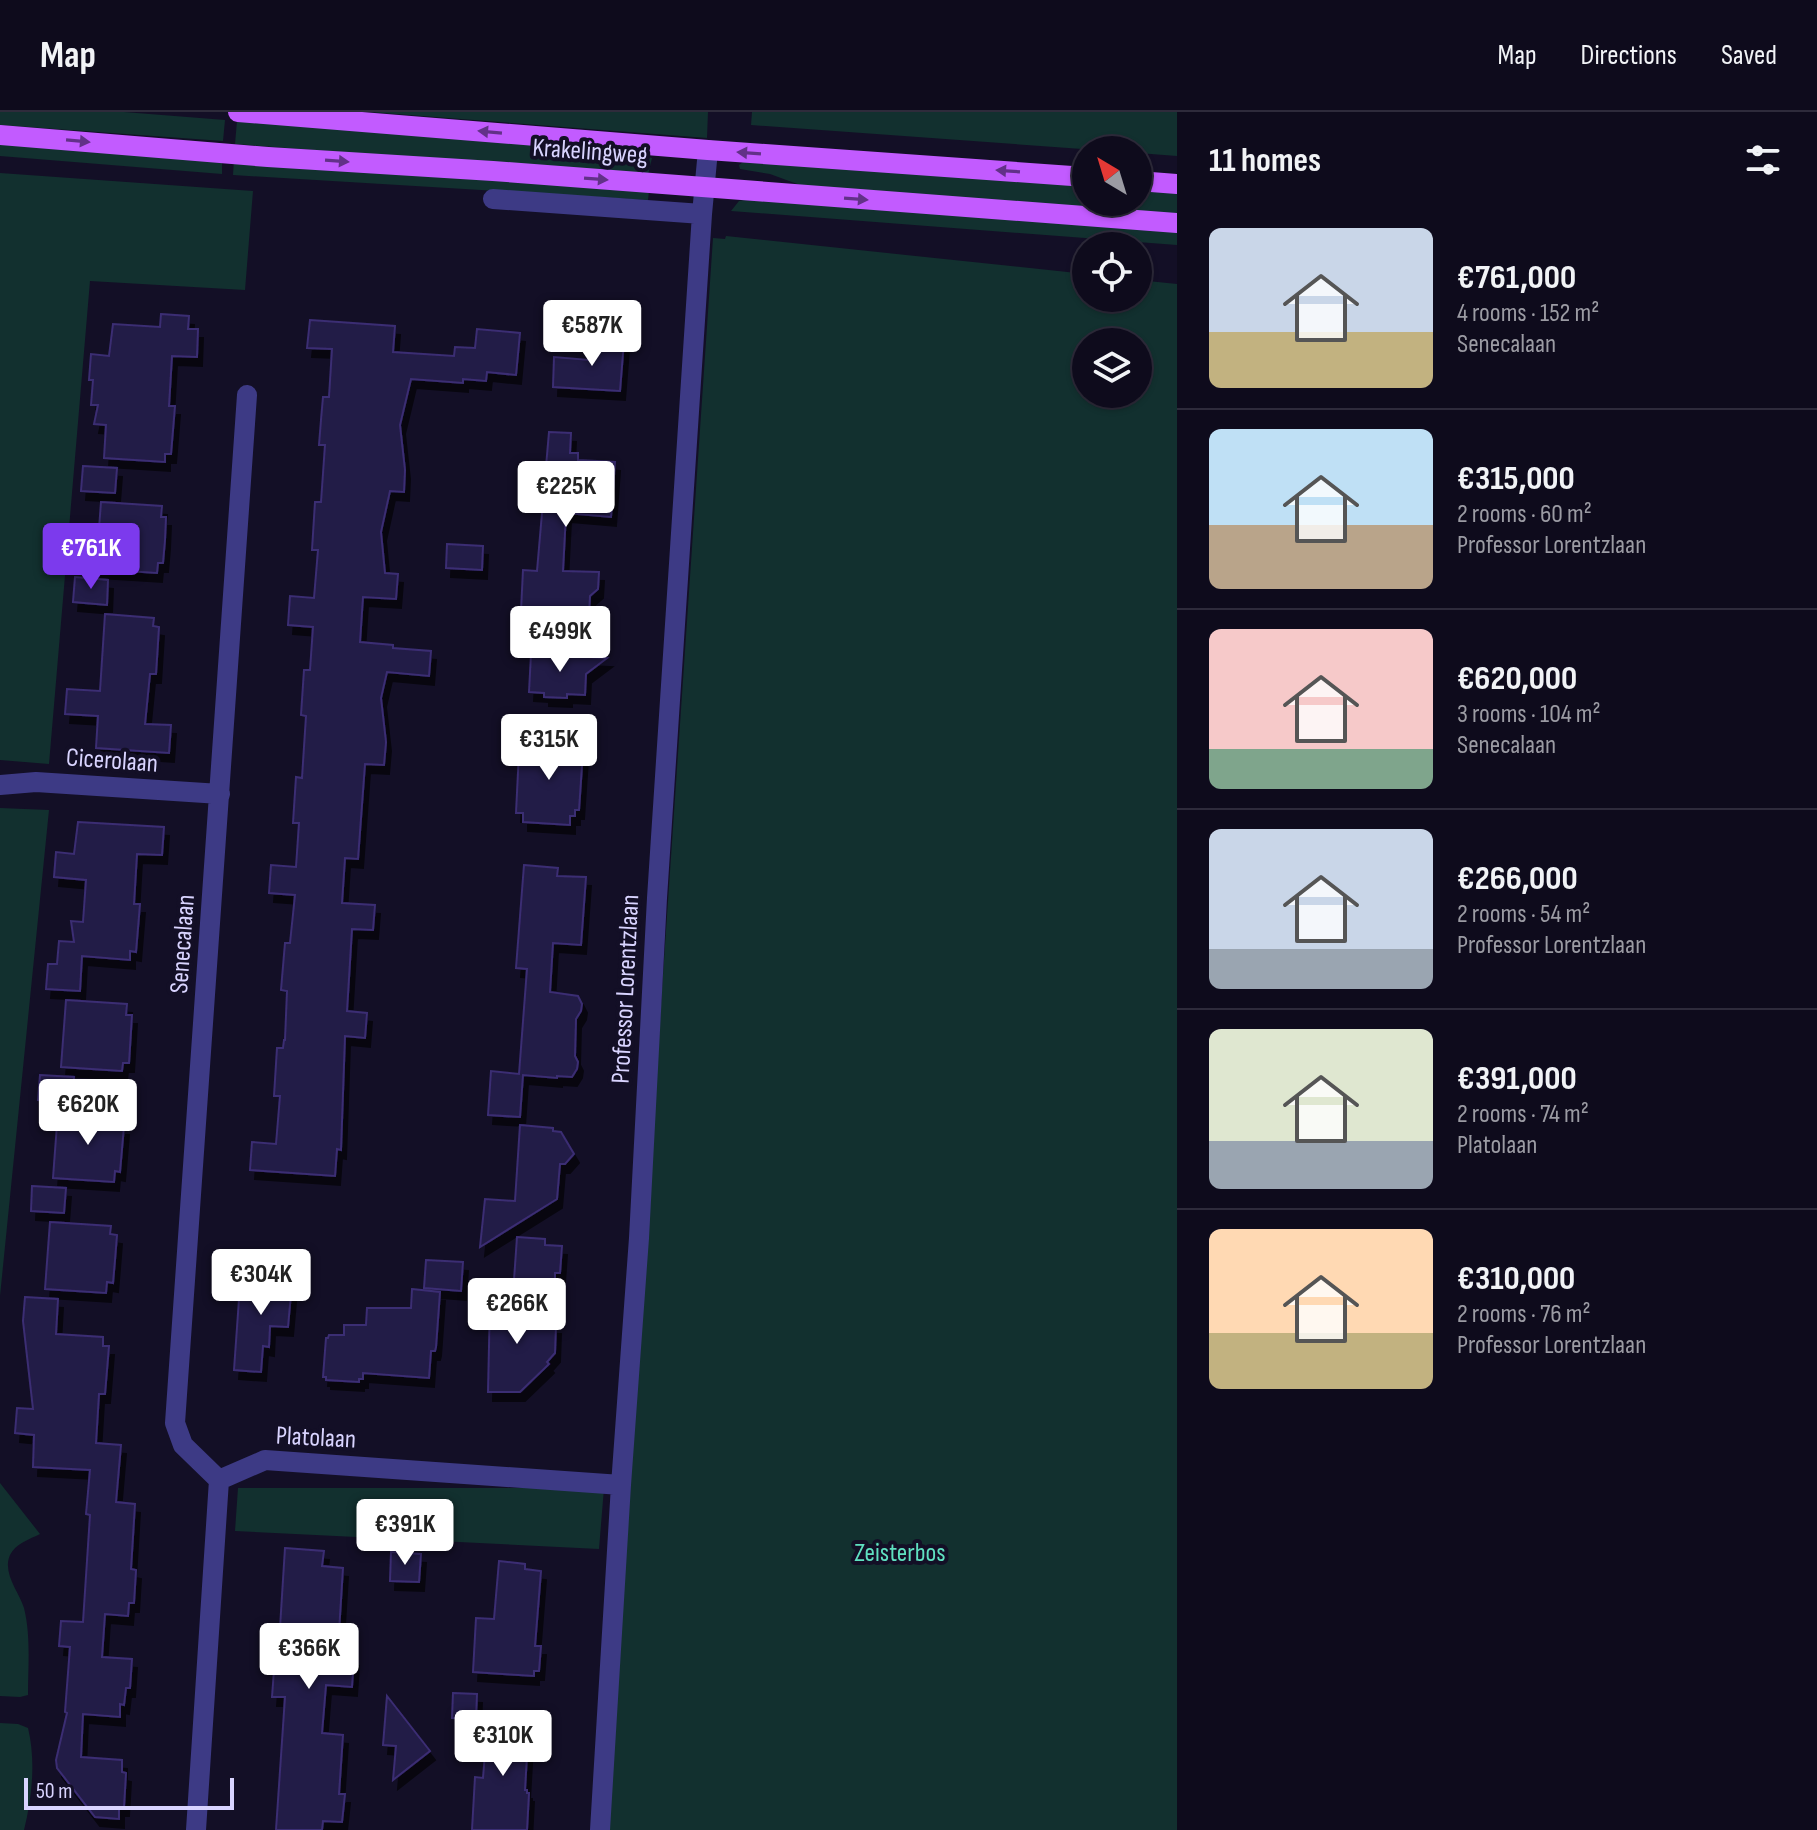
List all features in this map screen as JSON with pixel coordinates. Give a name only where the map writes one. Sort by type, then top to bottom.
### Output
[{"type":"main road","name":"Krakelingweg","points":[[238,112],[1072,176]]},
{"type":"main road","name":"Krakelingweg","points":[[0,135],[1177,223]]},
{"type":"main road","points":[[1152,182],[1177,184]]},
{"type":"street","name":"Professor Lorentzlaan","points":[[600,1830],[639,1238],[657,898],[708,150]]},
{"type":"street","name":"Krakelingweg","points":[[493,199],[702,214]]},
{"type":"street","name":"Senecalaan","points":[[219,1480],[183,1445],[175,1423],[247,395]]},
{"type":"street","name":"Cicerolaan","points":[[0,785],[36,782],[220,794]]},
{"type":"street","name":"Platolaan","points":[[219,1480],[265,1460],[621,1485]]},
{"type":"street","points":[[196,1830],[219,1480]]},
{"type":"green space","points":[[0,112],[124,112],[225,120],[223,141],[0,125]]},
{"type":"green space","points":[[369,112],[708,112],[707,138]]},
{"type":"green space","points":[[752,112],[1177,112],[1177,156],[1152,154],[1152,136],[1072,136],[1072,148],[751,125]]},
{"type":"green space","points":[[237,121],[594,146],[652,158],[648,175],[235,144]]},
{"type":"green space","points":[[0,141],[222,158],[222,174],[0,156]]},
{"type":"green space","points":[[234,159],[649,191],[648,200],[233,175]]},
{"type":"green space","points":[[743,162],[1072,184],[1072,207],[800,185],[770,174],[740,169],[739,165]]},
{"type":"green space","points":[[0,173],[253,191],[245,290],[90,281],[49,764],[0,760]]},
{"type":"green space","points":[[1152,190],[1177,192],[1177,215],[1152,213]]},
{"type":"green space","points":[[755,198],[1177,231],[1177,245],[1152,243],[1152,232],[1072,232],[1072,237],[731,211],[739,201]]},
{"type":"green space","name":"Zeisterbos","points":[[726,236],[1072,273],[1072,312],[1152,312],[1152,281],[1177,284],[1177,1830],[605,1830],[713,238],[725,239]]},
{"type":"green space","points":[[0,808],[49,810],[0,1296]]},
{"type":"green space","points":[[0,1483],[40,1534],[15,1548],[8,1562],[28,1629],[28,1695],[20,1697],[0,1696]]},
{"type":"green space","points":[[238,1488],[604,1488],[599,1549],[235,1531]]},
{"type":"green space","points":[[0,1723],[28,1728],[32,1779],[24,1830],[0,1830]]},
{"type":"building","points":[[161,314],[189,316],[188,329],[198,329],[197,357],[172,356],[169,406],[175,406],[171,454],[165,454],[165,462],[104,458],[106,425],[94,424],[98,405],[91,405],[91,354],[109,356],[113,324],[160,327]]},
{"type":"building","points":[[310,320],[395,326],[393,352],[454,356],[455,347],[475,348],[477,329],[520,333],[516,375],[487,372],[486,381],[463,379],[463,383],[411,379],[400,425],[404,492],[390,491],[381,532],[385,573],[398,574],[396,599],[363,597],[360,642],[431,651],[429,676],[387,672],[381,698],[386,742],[384,765],[365,764],[358,859],[345,858],[342,903],[375,905],[373,930],[352,929],[347,1011],[367,1013],[365,1038],[345,1036],[341,1150],[337,1149],[335,1176],[250,1170],[252,1142],[276,1144],[280,1096],[274,1096],[277,1048],[283,1048],[285,1040],[287,991],[281,990],[285,943],[290,943],[295,895],[269,893],[271,865],[296,867],[299,823],[293,823],[296,777],[302,778],[306,716],[301,715],[304,670],[310,670],[313,627],[288,625],[290,596],[314,598],[318,550],[312,550],[315,502],[321,502],[325,445],[319,445],[323,397],[329,397],[332,349],[307,348]]},
{"type":"building","points":[[590,339],[624,341],[620,391],[553,387],[554,357],[589,360]]},
{"type":"building","points":[[549,432],[571,433],[570,453],[578,453],[578,460],[615,462],[611,517],[566,513],[563,571],[599,572],[598,589],[590,596],[589,615],[521,611],[523,570],[537,571]]},
{"type":"building","points":[[83,466],[117,468],[115,493],[81,491]]},
{"type":"building","points":[[101,502],[162,506],[161,517],[166,517],[165,540],[163,563],[158,563],[157,573],[96,569]]},
{"type":"building","points":[[447,544],[483,546],[482,570],[446,568]]},
{"type":"building","points":[[75,577],[108,580],[107,605],[73,602]]},
{"type":"building","points":[[105,614],[154,618],[153,626],[159,627],[156,674],[150,674],[145,724],[171,725],[169,753],[96,748],[98,716],[65,714],[67,689],[100,691]]},
{"type":"building","points":[[531,654],[607,658],[586,674],[585,695],[544,697],[544,693],[529,692]]},
{"type":"building","points":[[529,739],[575,742],[574,750],[583,751],[579,810],[575,810],[575,816],[570,816],[570,825],[523,822],[523,813],[516,813],[519,752],[520,747],[528,748]]},
{"type":"building","points":[[78,822],[164,827],[162,855],[137,854],[134,904],[140,904],[136,952],[130,951],[130,960],[82,956],[80,991],[46,989],[48,964],[57,964],[59,941],[74,942],[71,921],[83,922],[86,880],[54,877],[56,852],[74,854]]},
{"type":"building","points":[[524,865],[558,868],[557,876],[586,877],[581,945],[553,943],[550,992],[578,996],[582,1004],[576,1019],[577,1069],[572,1077],[523,1075],[520,1117],[488,1115],[491,1071],[519,1074],[527,969],[516,968]]},
{"type":"building","points":[[66,1000],[127,1004],[126,1015],[132,1015],[129,1063],[123,1063],[122,1071],[61,1067]]},
{"type":"building","points":[[40,1075],[74,1077],[72,1102],[38,1100]]},
{"type":"building","points":[[58,1111],[119,1115],[118,1126],[124,1126],[120,1172],[115,1171],[114,1182],[53,1178]]},
{"type":"building","points":[[520,1125],[553,1128],[553,1131],[561,1132],[574,1154],[565,1164],[560,1164],[557,1199],[480,1247],[485,1199],[515,1201]]},
{"type":"building","points":[[32,1186],[66,1188],[64,1213],[31,1211]]},
{"type":"building","points":[[50,1222],[111,1226],[110,1234],[117,1235],[113,1283],[107,1282],[106,1293],[45,1289]]},
{"type":"building","points":[[517,1237],[545,1239],[545,1245],[562,1246],[560,1273],[555,1273],[555,1282],[514,1280]]},
{"type":"building","points":[[426,1260],[463,1262],[461,1291],[424,1288]]},
{"type":"building","points":[[267,1269],[293,1271],[288,1327],[270,1326],[269,1347],[263,1346],[261,1372],[234,1370],[240,1285],[266,1286]]},
{"type":"building","points":[[412,1289],[440,1292],[436,1347],[435,1351],[431,1351],[429,1378],[363,1373],[363,1379],[359,1382],[326,1380],[323,1377],[326,1338],[329,1335],[344,1335],[344,1325],[366,1325],[367,1308],[411,1308]]},
{"type":"building","points":[[25,1297],[58,1299],[56,1334],[103,1337],[103,1346],[109,1346],[105,1394],[99,1394],[96,1443],[121,1445],[116,1502],[135,1504],[131,1569],[136,1570],[134,1603],[129,1603],[128,1616],[105,1614],[102,1657],[132,1659],[130,1688],[126,1688],[124,1705],[120,1704],[120,1717],[83,1714],[81,1757],[122,1760],[122,1772],[126,1773],[124,1807],[119,1807],[119,1819],[95,1817],[57,1768],[56,1760],[67,1713],[70,1647],[59,1646],[61,1621],[83,1622],[90,1470],[33,1467],[34,1435],[15,1433],[17,1408],[33,1409],[23,1321]]},
{"type":"building","points":[[490,1301],[524,1302],[556,1325],[555,1353],[547,1362],[549,1364],[520,1392],[488,1392]]},
{"type":"building","points":[[285,1548],[324,1551],[322,1566],[343,1568],[338,1648],[339,1656],[354,1657],[352,1687],[326,1685],[322,1733],[343,1735],[339,1794],[345,1794],[342,1822],[323,1821],[322,1830],[276,1830],[285,1697],[272,1697]]},
{"type":"building","points":[[391,1552],[421,1554],[419,1582],[390,1581]]},
{"type":"building","points":[[499,1561],[525,1564],[525,1569],[541,1571],[535,1646],[541,1646],[539,1671],[534,1671],[534,1676],[473,1672],[476,1618],[494,1619]]},
{"type":"building","points":[[453,1693],[477,1694],[476,1719],[452,1718]]},
{"type":"building","points":[[387,1696],[430,1751],[393,1780],[396,1746],[383,1745]]},
{"type":"building","points":[[488,1716],[529,1721],[525,1790],[529,1793],[527,1830],[472,1830],[475,1777],[483,1778]]}]
